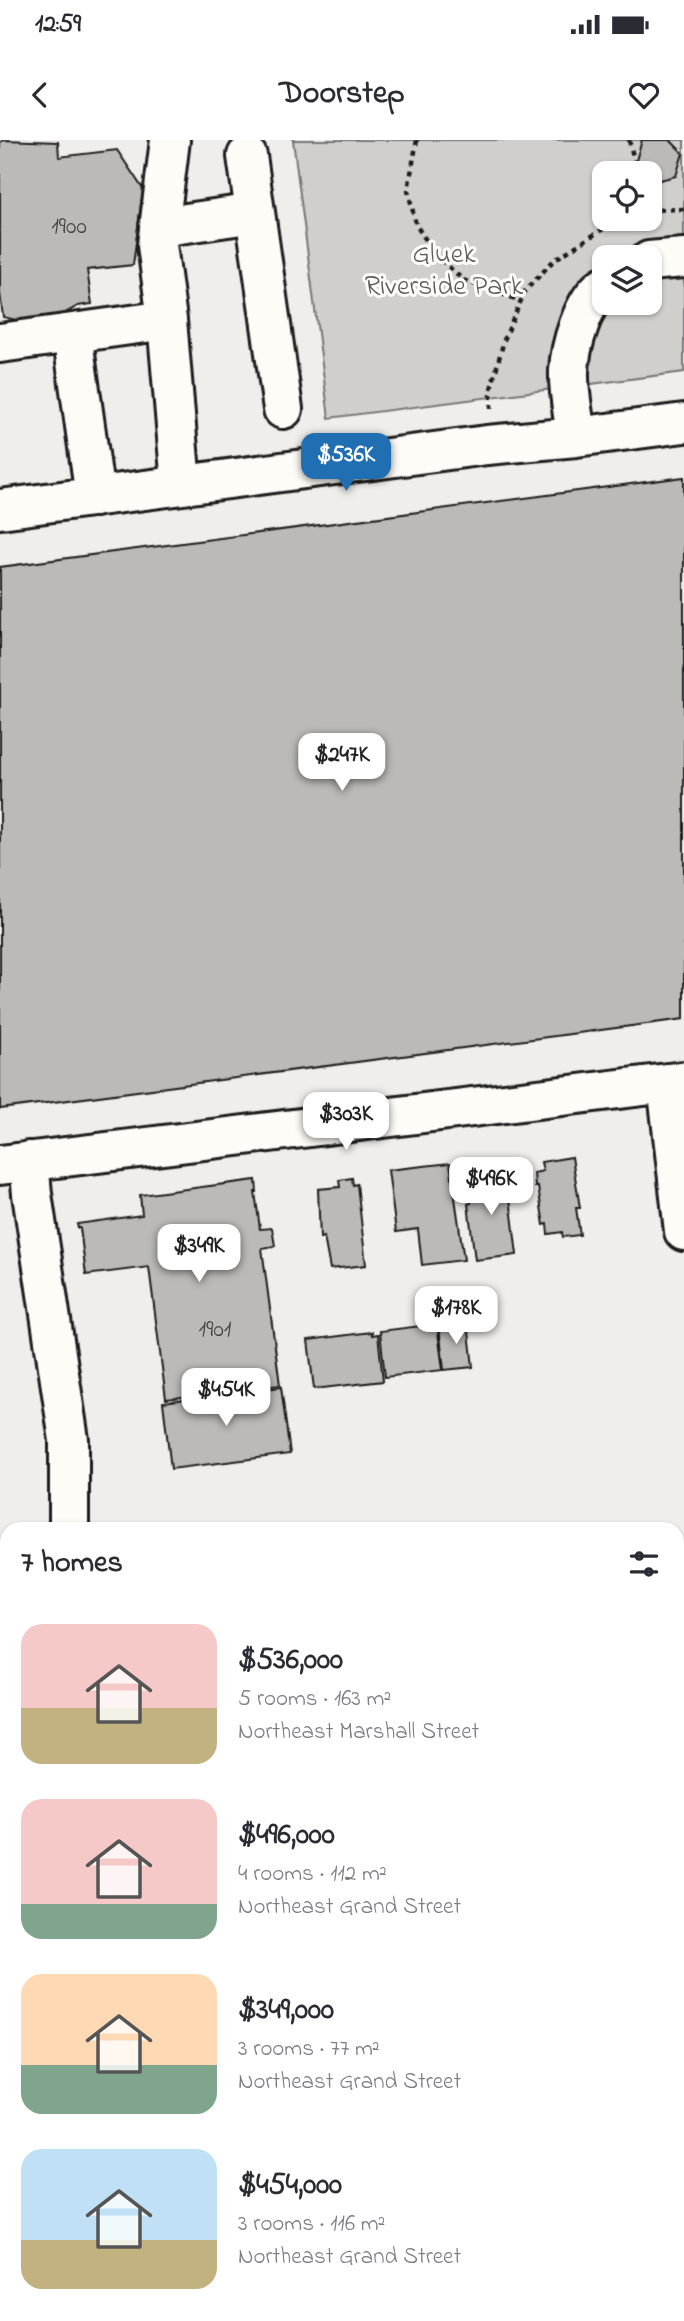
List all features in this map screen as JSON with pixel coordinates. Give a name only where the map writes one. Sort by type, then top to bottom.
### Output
[{"type":"street","points":[[170,140],[157,245],[167,320],[181,485]]},
{"type":"street","points":[[247,156],[283,409]]},
{"type":"street","points":[[159,227],[255,213]]},
{"type":"street","points":[[662,260],[684,258]]},
{"type":"street","points":[[576,437],[569,371],[578,324],[592,300]]},
{"type":"street","points":[[0,343],[167,320]]},
{"type":"street","points":[[72,333],[95,496]]},
{"type":"street","points":[[0,509],[491,445],[684,423]]},
{"type":"street","points":[[69,1522],[69,1440],[34,1208],[14,1163],[676,1082],[684,1231]]},
{"type":"path","points":[[417,140],[408,190],[415,225],[435,254],[463,280],[521,300]]},
{"type":"path","points":[[629,140],[634,161]]},
{"type":"path","points":[[662,210],[684,209]]},
{"type":"path","points":[[491,445],[491,389],[504,340],[525,291],[554,260],[600,231]]},
{"type":"green space","name":"Gluek Riverside Park","points":[[293,140],[684,140],[684,372],[329,418]]},
{"type":"building","points":[[642,140],[670,140],[683,153],[676,176],[662,180],[662,161],[636,161]]},
{"type":"building","points":[[0,142],[58,142],[59,157],[117,150],[143,189],[133,265],[87,270],[92,304],[78,306],[42,326],[3,317],[0,293]]},
{"type":"building","points":[[684,477],[684,1019],[0,1109],[0,567]]},
{"type":"building","points":[[572,1157],[580,1208],[576,1208],[580,1235],[563,1237],[562,1232],[548,1234],[538,1187],[535,1187],[534,1173],[543,1171],[541,1162]]},
{"type":"building","points":[[450,1163],[464,1260],[422,1265],[418,1229],[396,1232],[388,1170]]},
{"type":"building","points":[[501,1170],[507,1199],[510,1198],[517,1255],[475,1260],[468,1204],[471,1203],[470,1174]]},
{"type":"building","points":[[352,1178],[353,1185],[357,1184],[366,1265],[330,1269],[324,1237],[320,1238],[318,1189],[340,1187],[339,1180]]},
{"type":"building","points":[[256,1180],[260,1229],[272,1228],[275,1246],[262,1248],[280,1385],[166,1399],[149,1267],[86,1275],[80,1228],[77,1224],[142,1215],[140,1195]]},
{"type":"building","points":[[468,1323],[473,1367],[444,1370],[439,1326]]},
{"type":"building","points":[[437,1324],[443,1370],[385,1377],[380,1331]]},
{"type":"building","points":[[372,1332],[372,1335],[378,1334],[383,1381],[314,1389],[308,1340]]},
{"type":"building","points":[[281,1387],[290,1454],[171,1469],[163,1402]]}]
